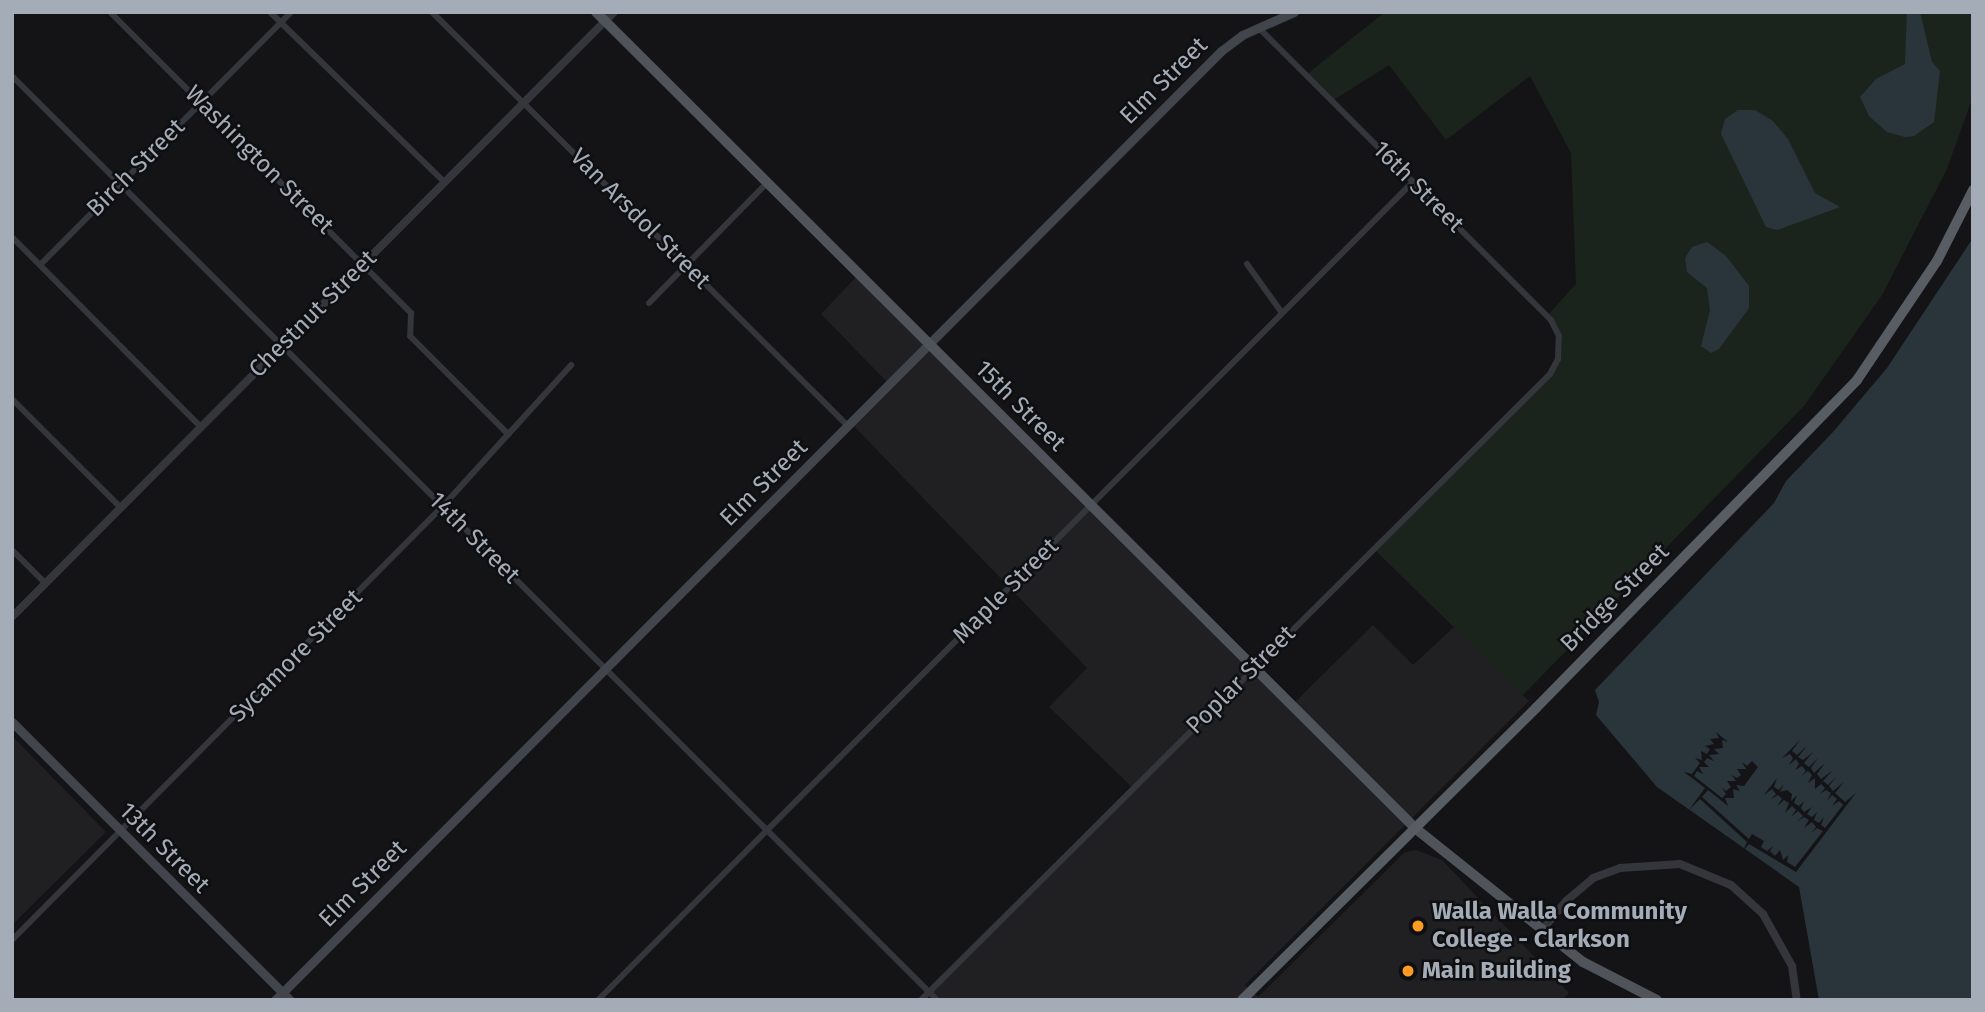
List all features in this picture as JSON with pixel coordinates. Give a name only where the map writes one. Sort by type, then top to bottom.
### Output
[{"type":"highway","name":"Bridge Street","points":[[1242,1000],[1857,380],[1931,272],[1973,190]]},
{"type":"main road","name":"15th Street","points":[[596,12],[1415,828],[1583,962],[1657,1000]]},
{"type":"main road","name":"Elm Street","points":[[275,1000],[1221,51],[1257,26],[1294,12]]},
{"type":"main road","name":"13th Street","points":[[12,722],[290,1000]]},
{"type":"street","name":"Washington Street","points":[[110,12],[411,313],[410,336],[508,435]]},
{"type":"street","points":[[270,12],[444,182]]},
{"type":"street","name":"Birch Street","points":[[40,265],[291,12]]},
{"type":"street","name":"Van Arsdol Street","points":[[432,12],[848,426]]},
{"type":"street","name":"Chestnut Street","points":[[12,617],[614,12]]},
{"type":"street","name":"16th Street","points":[[1257,26],[1551,320],[1559,336],[1558,359]]},
{"type":"street","name":"14th Street","points":[[12,76],[937,1000]]},
{"type":"street","name":"Maple Street","points":[[598,1000],[1413,182]]},
{"type":"street","points":[[649,303],[766,184]]},
{"type":"street","points":[[12,237],[200,426]]},
{"type":"street","points":[[1247,264],[1282,313]]},
{"type":"street","name":"Poplar Street","points":[[921,1000],[1252,667],[1550,374],[1558,359]]},
{"type":"street","name":"Sycamore Street","points":[[12,940],[442,507],[571,365]]},
{"type":"street","points":[[12,400],[120,507]]},
{"type":"street","points":[[12,550],[45,583]]},
{"type":"street","points":[[1542,930],[1566,901],[1593,878],[1620,868],[1680,864],[1731,886],[1763,914],[1793,966],[1797,1000]]},
{"type":"shaded area","points":[[1385,12],[1973,12],[1973,96],[1947,169],[1882,295],[1804,406],[1523,695],[1373,548],[1550,374],[1558,359],[1559,336],[1547,316],[1576,284],[1571,153],[1530,76],[1446,140],[1389,65],[1332,101],[1306,75]]},
{"type":"shaded area","points":[[1907,12],[1920,12],[1932,62],[1940,71],[1934,122],[1914,136],[1905,137],[1887,132],[1869,116],[1860,97],[1876,79],[1905,64]]},
{"type":"shaded area","points":[[1738,110],[1755,110],[1773,121],[1788,139],[1815,193],[1840,207],[1777,230],[1766,227],[1721,134],[1725,119]]},
{"type":"shaded area","points":[[1973,238],[1973,1000],[1819,1000],[1799,887],[1657,787],[1596,715],[1599,702],[1595,690],[1774,503],[1786,481],[1833,432],[1887,368]]},
{"type":"shaded area","points":[[1707,242],[1726,256],[1749,286],[1749,308],[1719,349],[1711,353],[1701,346],[1710,310],[1707,288],[1687,272],[1685,258],[1692,247]]},
{"type":"shaded area","points":[[858,275],[1291,706],[1373,625],[1413,665],[1454,627],[1529,701],[1245,985],[1258,997],[1405,852],[1416,850],[1442,860],[1569,993],[1562,1000],[937,1000],[929,992],[1133,788],[1049,707],[1087,668],[851,423],[889,384],[821,314]]},
{"type":"shaded area","points":[[12,736],[106,832],[12,925]]},
{"type":"pier","points":[[1716,732],[1728,742],[1722,740],[1723,748],[1714,749],[1719,754],[1709,755],[1714,761],[1707,758],[1704,762],[1709,767],[1699,767],[1703,774],[1697,771],[1694,776],[1722,798],[1726,794],[1722,788],[1726,791],[1731,787],[1727,781],[1736,781],[1732,775],[1737,778],[1741,775],[1737,769],[1746,769],[1742,762],[1747,766],[1752,761],[1758,767],[1744,786],[1736,785],[1740,791],[1733,789],[1734,798],[1725,798],[1728,806],[1708,790],[1702,797],[1749,839],[1752,834],[1764,841],[1761,847],[1767,851],[1773,846],[1770,851],[1775,856],[1780,850],[1783,860],[1788,855],[1787,862],[1795,867],[1823,831],[1817,828],[1811,833],[1816,827],[1812,822],[1804,828],[1809,820],[1804,817],[1797,822],[1803,816],[1798,811],[1791,817],[1796,810],[1792,806],[1785,813],[1789,803],[1784,800],[1777,806],[1782,799],[1778,795],[1770,800],[1776,794],[1772,789],[1764,795],[1777,778],[1774,787],[1779,790],[1784,784],[1780,792],[1787,790],[1792,794],[1791,801],[1797,795],[1794,803],[1799,806],[1804,801],[1801,808],[1804,812],[1812,807],[1807,814],[1812,817],[1817,812],[1814,820],[1819,823],[1824,817],[1821,825],[1825,828],[1843,805],[1839,801],[1832,806],[1837,799],[1832,795],[1827,801],[1831,793],[1826,790],[1820,794],[1825,788],[1821,784],[1815,789],[1815,778],[1808,783],[1812,775],[1808,771],[1801,776],[1806,771],[1802,766],[1795,770],[1799,764],[1796,759],[1789,765],[1793,758],[1790,754],[1782,758],[1800,740],[1792,751],[1797,755],[1807,746],[1798,757],[1803,760],[1813,752],[1804,763],[1809,767],[1818,758],[1811,768],[1814,773],[1825,763],[1817,774],[1821,779],[1832,771],[1823,781],[1828,785],[1837,776],[1829,786],[1833,791],[1844,782],[1835,793],[1845,802],[1856,793],[1796,872],[1749,844],[1743,851],[1747,842],[1700,799],[1689,810],[1705,788],[1684,772],[1692,774],[1700,763],[1695,758],[1702,760],[1701,751],[1707,754],[1710,749],[1705,746],[1714,744],[1710,739],[1719,738]]},
{"type":"place","name":"Walla Walla Community College - Clarkson","points":[[1418,926]]},
{"type":"place","name":"Main Building","points":[[1408,971]]}]
